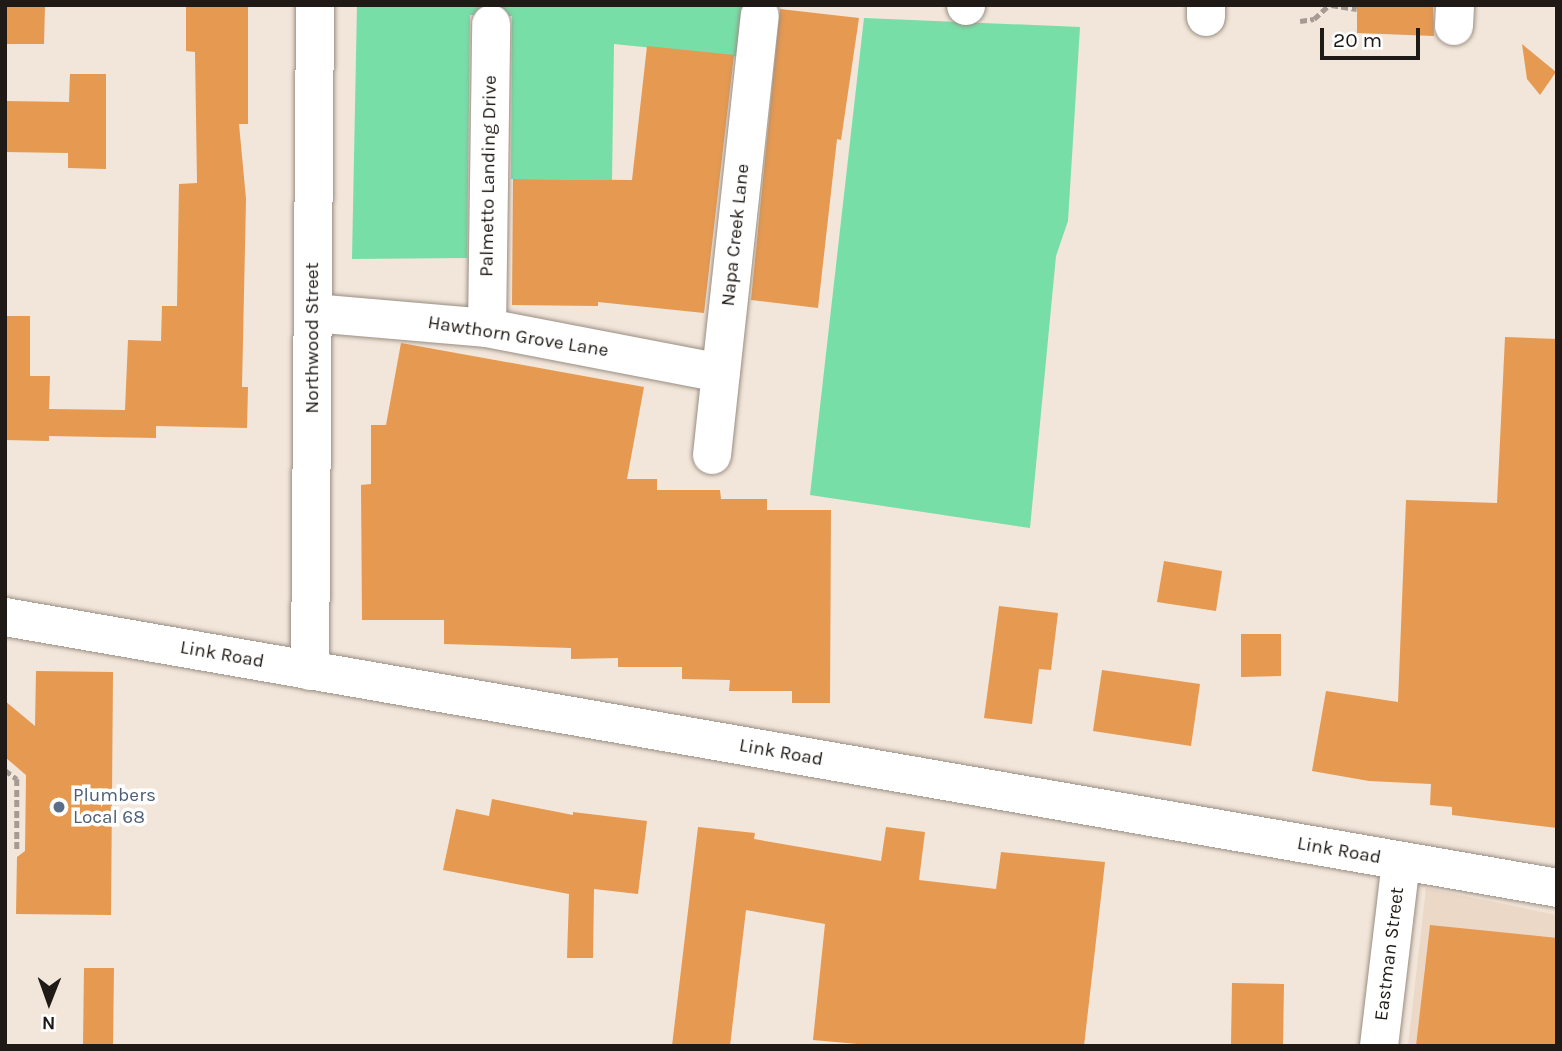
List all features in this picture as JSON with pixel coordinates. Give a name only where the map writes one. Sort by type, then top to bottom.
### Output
[{"type":"street","name":"Northwood Street","points":[[310,671],[315,5]]},
{"type":"street","name":"Napa Creek Lane","points":[[712,455],[760,16]]},
{"type":"street","name":"Palmetto Landing Drive","points":[[487,328],[491,24]]},
{"type":"street","name":"Hawthorn Grove Lane","points":[[313,313],[487,328],[721,373]]},
{"type":"street","name":"Link Road","points":[[5,617],[1557,888]]},
{"type":"street","name":"Eastman Street","points":[[1379,1046],[1401,861]]},
{"type":"path","points":[[1300,21],[1314,19],[1330,5],[1357,9]]},
{"type":"path","points":[[5,770],[17,779],[17,851]]},
{"type":"shaded area","points":[[1426,888],[1557,915],[1557,1046],[1408,1046]]},
{"type":"green space","points":[[357,5],[747,5],[741,57],[614,44],[612,180],[511,179],[512,16],[470,15],[467,258],[352,259]]},
{"type":"green space","points":[[864,18],[1080,27],[1068,221],[1056,256],[1030,528],[810,495]]},
{"type":"building","points":[[5,5],[45,5],[44,44],[5,44]]},
{"type":"building","points":[[248,5],[248,124],[239,124],[246,199],[242,387],[248,387],[247,428],[156,426],[156,438],[49,436],[49,441],[5,440],[5,316],[30,316],[30,376],[50,376],[49,409],[125,410],[128,340],[161,341],[162,306],[177,306],[179,184],[197,183],[195,52],[186,51],[186,6]]},
{"type":"building","points":[[1357,5],[1433,5],[1434,36],[1357,33]]},
{"type":"building","points":[[780,9],[859,18],[841,140],[837,139],[818,308],[751,300]]},
{"type":"building","points":[[1522,44],[1556,72],[1540,95],[1527,79]]},
{"type":"building","points":[[647,46],[734,55],[704,313],[598,302],[598,306],[512,305],[513,179],[632,180]]},
{"type":"building","points":[[70,74],[106,74],[106,169],[68,168],[68,153],[5,152],[5,101],[69,102]]},
{"type":"building","points":[[1505,337],[1557,339],[1557,828],[1452,815],[1452,807],[1430,805],[1431,784],[1369,781],[1312,771],[1326,691],[1398,702],[1406,500],[1497,503]]},
{"type":"building","points":[[401,343],[644,387],[627,479],[657,479],[657,490],[720,490],[721,499],[767,499],[767,510],[831,510],[830,703],[792,703],[792,691],[729,691],[730,680],[682,679],[682,667],[618,667],[618,658],[571,659],[571,648],[444,644],[444,620],[362,620],[361,485],[371,484],[371,425],[386,425]]},
{"type":"building","points":[[1164,561],[1222,571],[1216,611],[1157,602]]},
{"type":"building","points":[[999,606],[1058,613],[1051,670],[1039,669],[1032,724],[984,718]]},
{"type":"building","points":[[1241,634],[1281,634],[1281,676],[1241,677]]},
{"type":"building","points":[[1102,670],[1200,684],[1191,746],[1093,731]]},
{"type":"building","points":[[36,671],[113,672],[111,915],[16,914],[17,857],[25,851],[26,775],[5,757],[5,701],[35,726]]},
{"type":"building","points":[[492,799],[573,815],[573,812],[647,821],[638,894],[594,889],[593,958],[567,958],[569,894],[443,870],[456,809],[489,816]]},
{"type":"building","points":[[698,827],[755,833],[754,839],[881,861],[886,827],[925,832],[919,880],[996,889],[1001,852],[1105,862],[1084,1046],[880,1046],[813,1040],[825,924],[746,910],[730,1046],[672,1046]]},
{"type":"building","points":[[1430,925],[1557,938],[1557,1046],[1416,1046]]},
{"type":"building","points":[[84,968],[114,968],[113,1046],[83,1046]]},
{"type":"building","points":[[1232,983],[1284,984],[1283,1046],[1231,1046]]},
{"type":"place","name":"Plumbers Local 68","points":[[59,807]]}]
